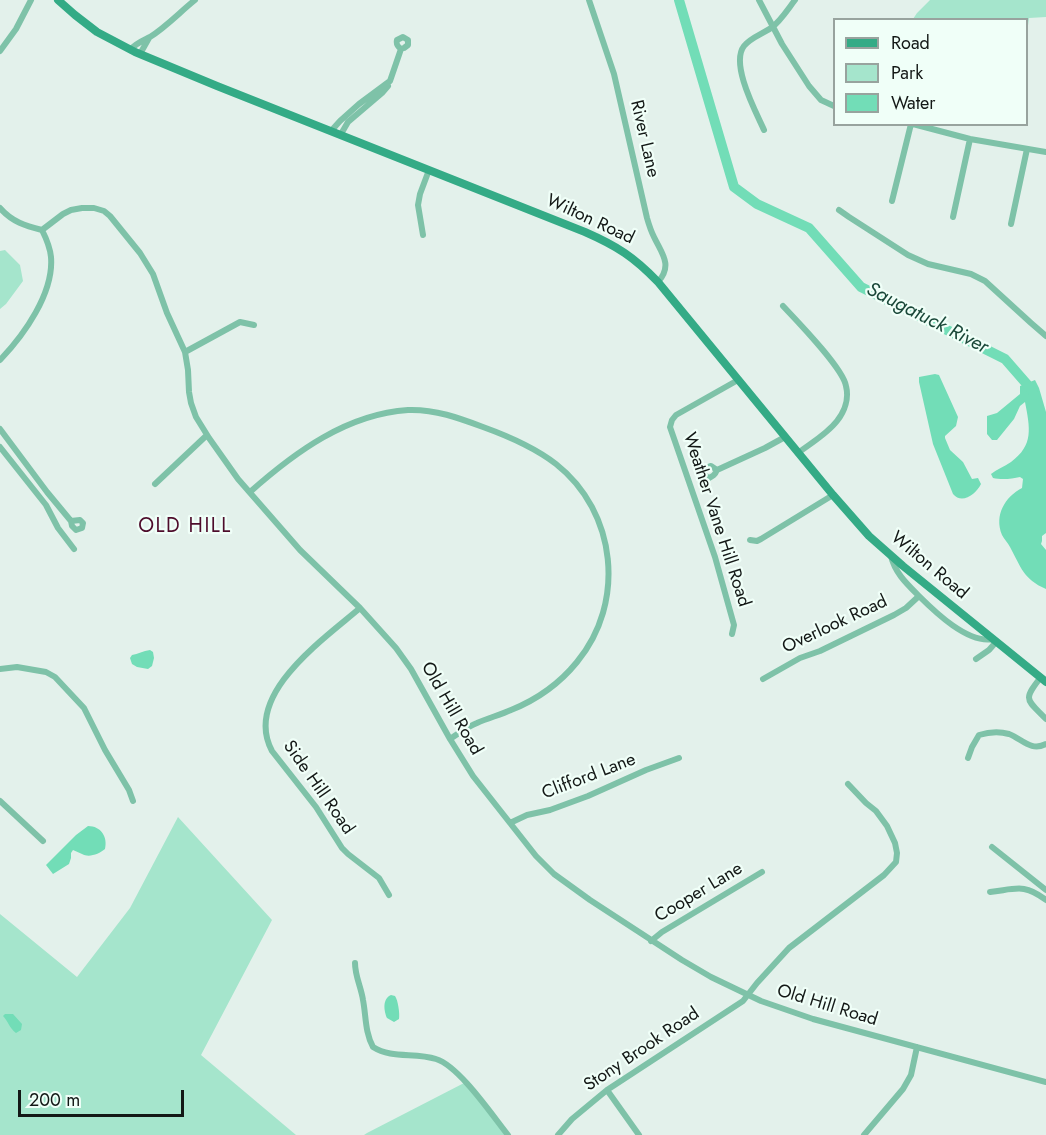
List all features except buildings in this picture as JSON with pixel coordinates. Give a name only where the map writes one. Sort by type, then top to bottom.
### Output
[{"type":"main road","name":"Wilton Road","points":[[58,0],[93,29],[130,50],[609,243],[635,260],[658,282],[862,529],[891,556],[1043,679]]},
{"type":"street","points":[[0,51],[14,33],[31,0]]},
{"type":"street","points":[[130,50],[195,0]]},
{"type":"street","name":"River Lane","points":[[589,0],[614,74],[647,218],[665,260],[664,274],[658,282]]},
{"type":"street","points":[[759,0],[809,86],[821,100],[833,106]]},
{"type":"street","points":[[764,130],[747,92],[739,64],[739,55],[750,41],[773,27],[795,0]]},
{"type":"street","points":[[140,54],[149,37]]},
{"type":"street","points":[[341,134],[348,122],[382,93],[390,81],[401,48]]},
{"type":"street","points":[[331,130],[359,104],[390,81]]},
{"type":"street","points":[[892,201],[911,126]]},
{"type":"street","points":[[920,126],[970,139],[1046,152]]},
{"type":"street","points":[[953,217],[970,139]]},
{"type":"street","points":[[1011,224],[1027,149]]},
{"type":"street","points":[[423,235],[418,205],[429,170]]},
{"type":"street","points":[[0,208],[14,220],[42,230],[51,254],[51,271],[40,302],[19,339],[0,360]]},
{"type":"street","name":"Old Hill Road","points":[[42,230],[63,214],[76,209],[94,208],[108,214],[149,266],[185,352],[191,403],[207,435],[233,472],[306,556],[360,608],[396,648],[478,783],[554,874],[651,941],[692,966],[748,995],[797,1014],[1046,1082]]},
{"type":"street","points":[[839,210],[908,255],[928,264],[971,274],[985,281],[1046,336]]},
{"type":"street","points":[[783,306],[838,368],[846,384],[845,406],[840,417],[830,429],[798,453]]},
{"type":"street","points":[[185,352],[240,322],[254,325]]},
{"type":"street","name":"Weather Vane Hill Road","points":[[732,634],[734,625],[715,557],[670,427],[676,415],[738,380]]},
{"type":"street","points":[[250,492],[287,460],[321,438],[372,416],[417,410],[452,416],[500,433],[535,450],[556,464],[582,491],[597,520],[608,557],[608,593],[602,620],[593,638],[578,662],[554,685],[521,706],[477,723],[450,739]]},
{"type":"street","points":[[0,429],[71,520]]},
{"type":"street","points":[[154,484],[207,435]]},
{"type":"street","points":[[717,470],[785,437]]},
{"type":"street","points":[[0,447],[46,505],[57,528],[74,549]]},
{"type":"street","points":[[750,540],[761,539],[833,495]]},
{"type":"street","name":"Overlook Road","points":[[891,556],[893,565],[899,574],[938,615],[961,630],[983,640],[994,640]]},
{"type":"street","name":"Overlook Road","points":[[763,679],[800,658],[820,651],[894,615],[919,597]]},
{"type":"street","name":"Side Hill Road","points":[[360,608],[295,666],[284,679],[271,701],[266,731],[272,751],[316,807],[342,848],[379,878],[389,895]]},
{"type":"street","points":[[976,659],[989,650],[994,640]]},
{"type":"street","points":[[0,669],[17,667],[46,672],[56,677],[84,708],[133,801]]},
{"type":"street","points":[[1043,679],[1030,692],[1028,698],[1046,719]]},
{"type":"street","points":[[968,758],[979,735],[989,732],[1006,733],[1033,747],[1046,744]]},
{"type":"street","name":"Clifford Lane","points":[[510,823],[523,816],[556,808],[603,791],[646,770],[679,758]]},
{"type":"street","name":"Stony Brook Road","points":[[558,1135],[572,1119],[607,1089],[742,1002],[787,950],[884,875],[896,862],[897,849],[887,826],[875,810],[848,784]]},
{"type":"street","points":[[0,801],[44,840]]},
{"type":"street","points":[[992,847],[1046,890]]},
{"type":"street","name":"Cooper Lane","points":[[651,941],[662,932],[762,872]]},
{"type":"street","points":[[990,892],[1027,889],[1036,892],[1046,900]]},
{"type":"street","points":[[355,963],[368,1038],[373,1047],[391,1054],[434,1058],[448,1065],[461,1077],[508,1135]]},
{"type":"street","points":[[864,1135],[903,1089],[911,1075],[917,1047]]},
{"type":"street","points":[[607,1089],[639,1135]]},
{"type":"green space","points":[[930,0],[1046,0],[1046,17],[1029,18],[1028,26],[1028,18],[914,18]]},
{"type":"green space","points":[[5,250],[20,265],[23,281],[0,309],[0,251]]},
{"type":"green space","points":[[178,817],[272,920],[201,1055],[296,1135],[0,1135],[0,914],[77,977],[130,908]]},
{"type":"green space","points":[[466,1082],[508,1135],[364,1135],[367,1133]]},
{"type":"water","points":[[939,375],[958,417],[956,426],[945,436],[950,450],[963,462],[972,479],[978,478],[981,484],[968,497],[960,498],[953,494],[933,444],[919,377]]},
{"type":"water","points":[[1035,380],[1046,412],[1046,533],[1042,536],[1041,544],[1046,550],[1046,589],[1027,577],[1000,528],[999,520],[1003,507],[1011,496],[1022,488],[1023,479],[1020,477],[996,479],[991,474],[1011,462],[1024,449],[1029,428],[1025,402],[997,440],[992,440],[987,434],[987,416],[997,413],[1020,394],[1020,386]]},
{"type":"water","points":[[150,650],[154,658],[152,666],[148,669],[132,664],[130,658],[132,655]]},
{"type":"water","points":[[88,826],[93,826],[103,833],[105,849],[88,856],[73,850],[69,864],[53,874],[46,865]]},
{"type":"water","points":[[391,995],[396,998],[399,1011],[399,1019],[394,1022],[387,1018],[385,1009],[386,999]]},
{"type":"water","points":[[13,1014],[22,1024],[21,1030],[16,1033],[14,1031],[3,1016]]},
{"type":"waterway","name":"Saugatuck River","points":[[679,0],[734,187],[757,204],[809,228],[861,287],[1005,359],[1034,395]]},
{"type":"district","name":"OLD HILL","points":[[185,527]]}]
